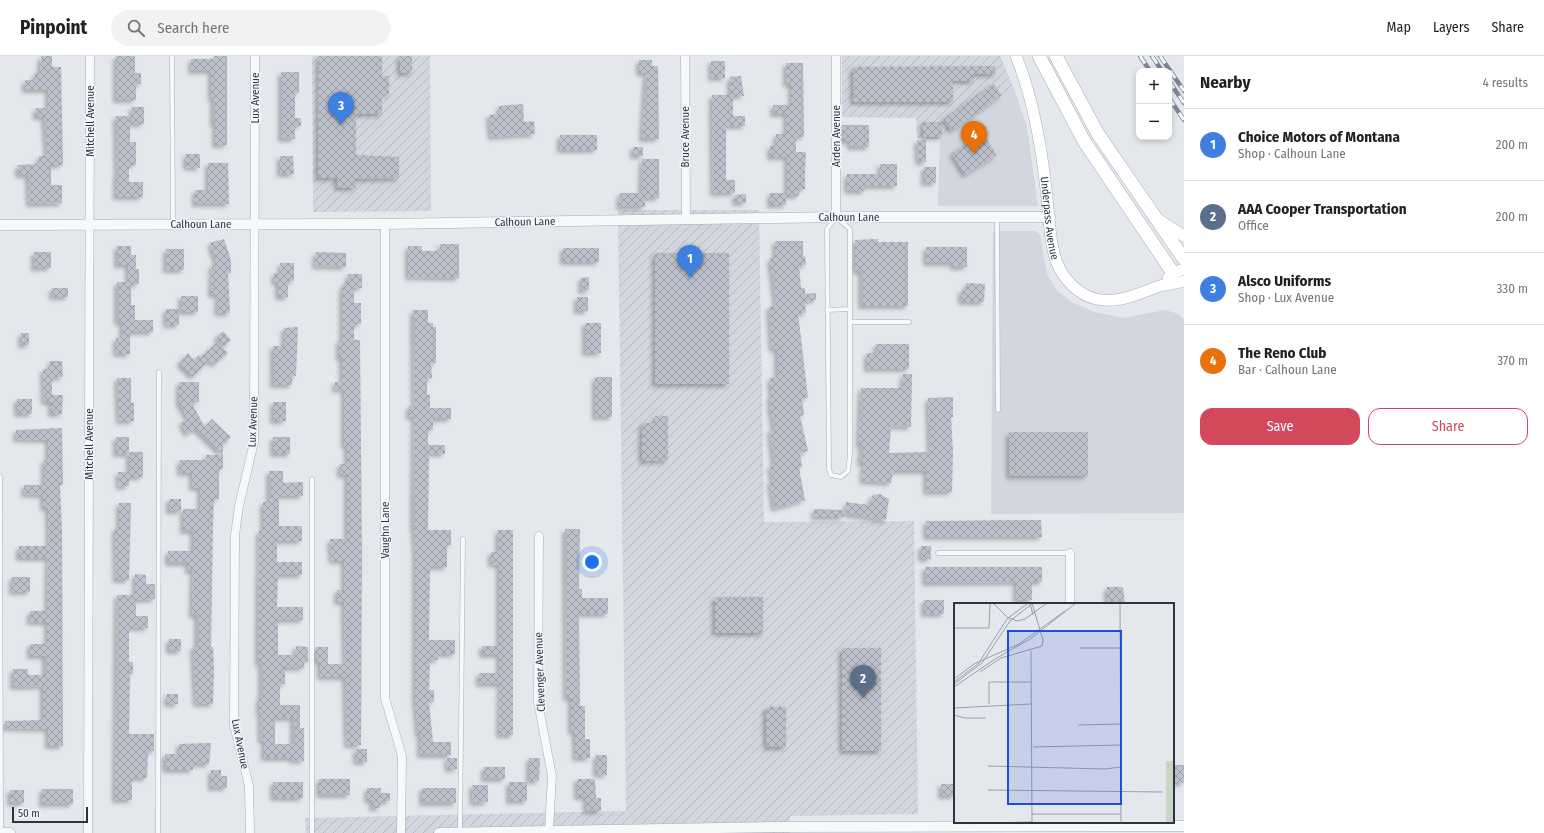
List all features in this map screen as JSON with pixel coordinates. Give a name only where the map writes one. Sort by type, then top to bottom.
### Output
[{"type":"main road","name":"Underpass Avenue","points":[[1016,56],[1026,80],[1041,147],[1055,255],[1059,268],[1070,283],[1084,294],[1095,299],[1110,301],[1131,297],[1181,279]]},
{"type":"main road","points":[[1039,56],[1077,129],[1116,190],[1181,279]]},
{"type":"main road","points":[[1056,56],[1098,134],[1184,259]]},
{"type":"main road","points":[[1152,214],[1184,236]]},
{"type":"street","name":"Mitchell Avenue","points":[[88,833],[90,56]]},
{"type":"street","name":"Lux Avenue","points":[[250,833],[249,786],[234,725],[235,543],[239,506],[254,442],[255,56]]},
{"type":"street","name":"Bruce Avenue","points":[[685,56],[686,219]]},
{"type":"street","name":"Arden Avenue","points":[[836,56],[836,217]]},
{"type":"street","name":"Calhoun Lane","points":[[0,225],[385,224],[836,217],[1050,217]]},
{"type":"street","name":"Vaughn Lane","points":[[385,224],[385,698],[402,756],[401,833]]},
{"type":"street","name":"Clevenger Avenue","points":[[539,536],[538,702],[552,776],[550,830]]},
{"type":"street","points":[[1070,553],[1070,603]]},
{"type":"street","points":[[439,833],[550,830],[772,830],[1070,824],[1184,826]]},
{"type":"street","points":[[0,833],[10,833]]},
{"type":"lane","points":[[172,56],[173,224]]},
{"type":"lane","points":[[836,217],[850,229],[850,309],[850,466],[844,475],[835,477],[831,475],[829,469],[827,229],[836,217]]},
{"type":"lane","points":[[997,218],[998,410]]},
{"type":"lane","points":[[827,310],[850,309]]},
{"type":"lane","points":[[850,322],[909,322]]},
{"type":"lane","points":[[158,833],[159,372]]},
{"type":"lane","points":[[0,476],[0,833]]},
{"type":"lane","points":[[312,479],[312,833]]},
{"type":"lane","points":[[460,832],[463,539]]},
{"type":"lane","points":[[938,553],[1070,553]]},
{"type":"shaded area","points":[[312,56],[430,56],[431,211],[313,212]]},
{"type":"shaded area","points":[[842,56],[1000,56],[1013,86],[940,139],[917,138],[916,118],[842,117]]},
{"type":"shaded area","points":[[1013,86],[1027,127],[1038,206],[938,206],[940,139]]},
{"type":"shaded area","points":[[618,210],[759,210],[764,522],[914,521],[918,814],[790,816],[790,833],[306,833],[305,818],[626,811]]},
{"type":"shaded area","points":[[993,231],[1035,231],[1040,235],[1047,274],[1057,291],[1072,302],[1094,312],[1124,318],[1165,310],[1179,314],[1184,319],[1184,513],[991,514]]},
{"type":"building","points":[[41,56],[52,56],[52,67],[61,67],[63,165],[51,165],[51,185],[62,185],[62,203],[29,204],[28,175],[18,175],[18,165],[39,164],[39,156],[47,156],[44,117],[36,117],[36,108],[48,108],[48,90],[25,90],[25,80],[35,80],[35,73],[40,73]]},
{"type":"building","points":[[116,56],[135,56],[135,73],[141,73],[141,84],[136,84],[136,100],[116,100]]},
{"type":"building","points":[[214,56],[227,56],[227,145],[215,145],[213,98],[211,98],[211,71],[191,71],[191,59],[214,59]]},
{"type":"building","points":[[319,56],[382,56],[382,76],[389,76],[389,94],[382,94],[382,114],[356,114],[356,155],[399,157],[399,178],[356,179],[356,188],[337,188],[337,178],[318,178]]},
{"type":"building","points":[[400,56],[412,56],[412,73],[400,73]]},
{"type":"building","points":[[639,60],[652,60],[652,66],[658,66],[659,139],[642,139],[646,73],[639,73]]},
{"type":"building","points":[[711,61],[725,61],[725,78],[711,78]]},
{"type":"building","points":[[786,63],[803,63],[804,137],[796,137],[796,152],[806,152],[805,189],[799,189],[799,196],[787,196],[787,157],[770,157],[770,146],[776,146],[776,134],[786,134],[786,114],[773,114],[773,105],[791,105],[791,84],[786,84]]},
{"type":"building","points":[[995,66],[996,74],[974,74],[974,81],[953,81],[953,102],[853,102],[853,67]]},
{"type":"building","points":[[281,72],[299,72],[299,93],[295,93],[295,118],[301,118],[301,126],[295,126],[295,139],[281,139]]},
{"type":"building","points":[[741,76],[744,96],[733,96],[733,116],[745,116],[745,126],[726,126],[726,180],[735,180],[735,193],[713,193],[712,95],[730,95],[730,77]]},
{"type":"building","points":[[993,83],[1002,95],[952,131],[943,119]]},
{"type":"building","points":[[523,104],[524,122],[534,121],[535,134],[491,137],[489,115],[499,114],[499,106]]},
{"type":"building","points":[[132,107],[144,107],[144,124],[132,124]]},
{"type":"building","points":[[116,116],[130,116],[130,142],[136,142],[136,165],[129,165],[129,182],[143,182],[143,197],[116,197]]},
{"type":"building","points":[[923,122],[942,122],[942,137],[923,137]]},
{"type":"building","points":[[842,125],[869,125],[869,147],[850,147],[850,141],[842,141]]},
{"type":"building","points":[[983,133],[997,155],[965,175],[952,153]]},
{"type":"building","points":[[560,135],[597,135],[597,150],[560,150]]},
{"type":"building","points":[[917,140],[926,140],[926,162],[918,162]]},
{"type":"building","points":[[633,147],[643,147],[643,156],[633,156]]},
{"type":"building","points":[[186,154],[200,154],[200,168],[186,167]]},
{"type":"building","points":[[280,156],[293,156],[294,174],[280,174]]},
{"type":"building","points":[[642,159],[659,159],[659,198],[645,198],[645,207],[619,207],[620,193],[641,193]]},
{"type":"building","points":[[208,163],[228,163],[229,204],[195,204],[195,190],[208,190]]},
{"type":"building","points":[[880,164],[897,164],[897,186],[865,186],[865,191],[847,191],[847,174],[880,174]]},
{"type":"building","points":[[924,167],[936,167],[936,183],[924,183]]},
{"type":"building","points":[[770,193],[786,193],[786,205],[770,205]]},
{"type":"building","points":[[746,194],[746,203],[735,203],[735,195]]},
{"type":"building","points":[[224,239],[231,260],[231,273],[228,273],[230,313],[217,313],[218,295],[211,295],[212,264],[217,264],[210,243]]},
{"type":"building","points":[[878,239],[878,242],[908,242],[908,306],[861,306],[861,271],[855,271],[855,240]]},
{"type":"building","points":[[775,241],[803,241],[803,257],[805,256],[806,265],[799,265],[801,288],[805,288],[805,294],[816,293],[816,300],[805,302],[806,313],[798,313],[808,398],[802,398],[804,415],[800,416],[808,451],[800,453],[802,467],[799,468],[805,500],[774,509],[770,482],[773,481],[770,466],[774,465],[770,430],[774,430],[771,412],[770,395],[772,395],[770,378],[777,377],[777,349],[772,349],[769,307],[776,306],[770,258],[775,258]]},
{"type":"building","points":[[440,244],[459,244],[459,278],[408,277],[408,246],[422,246],[422,251],[440,251]]},
{"type":"building","points":[[117,246],[131,246],[131,255],[136,255],[136,269],[139,269],[139,284],[131,284],[131,305],[135,305],[135,320],[153,320],[153,332],[130,332],[130,354],[116,354],[116,338],[122,338],[122,322],[117,322],[117,282],[128,282],[128,265],[117,265]]},
{"type":"building","points":[[926,247],[967,247],[967,267],[953,267],[953,263],[926,263]]},
{"type":"building","points":[[563,248],[599,248],[599,262],[563,262]]},
{"type":"building","points":[[166,249],[184,249],[184,270],[166,270]]},
{"type":"building","points":[[34,252],[51,252],[51,268],[34,268]]},
{"type":"building","points":[[316,252],[346,253],[346,267],[315,266]]},
{"type":"building","points":[[655,253],[729,253],[729,384],[655,384]]},
{"type":"building","points":[[280,263],[294,263],[294,281],[288,281],[288,297],[278,297],[278,282],[274,282],[274,273],[281,273]]},
{"type":"building","points":[[348,274],[362,274],[362,288],[354,288],[354,303],[361,303],[361,324],[354,324],[354,340],[360,340],[362,557],[361,745],[347,745],[345,677],[320,677],[320,662],[316,662],[316,647],[328,647],[328,664],[345,664],[344,602],[337,602],[337,590],[344,590],[344,561],[332,561],[330,539],[347,539],[347,475],[340,475],[340,464],[347,464],[347,446],[344,446],[344,389],[335,390],[335,382],[342,382],[342,358],[339,358],[339,340],[342,340],[342,288],[344,288],[344,282],[349,282]]},
{"type":"building","points":[[589,277],[589,290],[581,291],[581,278]]},
{"type":"building","points":[[966,283],[985,284],[984,302],[961,302],[961,290],[966,291]]},
{"type":"building","points":[[52,288],[68,288],[68,297],[52,297]]},
{"type":"building","points":[[181,296],[198,296],[198,312],[181,312]]},
{"type":"building","points":[[577,297],[588,297],[588,311],[577,311]]},
{"type":"building","points":[[166,309],[179,309],[179,325],[166,325]]},
{"type":"building","points":[[413,310],[428,310],[428,323],[433,323],[433,327],[436,327],[436,363],[431,363],[432,378],[427,378],[427,395],[430,395],[430,408],[451,408],[451,419],[433,419],[433,430],[428,430],[428,445],[445,445],[445,454],[429,453],[428,530],[451,530],[451,545],[447,545],[447,567],[430,567],[429,640],[455,640],[455,654],[438,654],[438,660],[430,660],[429,690],[434,690],[434,702],[429,702],[433,742],[451,742],[451,755],[420,755],[420,734],[418,734],[415,698],[415,554],[413,528],[414,417],[409,417],[409,406],[414,406]]},
{"type":"building","points":[[585,323],[601,323],[601,353],[585,353]]},
{"type":"building","points":[[298,327],[296,376],[292,376],[292,385],[273,385],[273,346],[284,346],[284,328]]},
{"type":"building","points":[[223,331],[231,340],[224,346],[216,338]]},
{"type":"building","points":[[21,333],[29,333],[29,345],[21,345]]},
{"type":"building","points":[[217,342],[228,353],[214,365],[209,360],[193,377],[179,363],[188,353],[194,360],[199,355],[201,357]]},
{"type":"building","points":[[876,344],[909,344],[909,369],[867,369],[867,353],[876,353]]},
{"type":"building","points":[[50,361],[62,361],[63,377],[52,378],[52,395],[63,395],[62,414],[51,414],[51,402],[44,402],[43,369],[50,369]]},
{"type":"building","points":[[903,374],[912,374],[911,427],[891,426],[889,453],[930,452],[928,398],[953,397],[953,417],[951,417],[953,452],[952,492],[926,492],[926,471],[893,471],[891,483],[862,481],[864,463],[860,463],[862,446],[859,445],[861,388],[902,388]]},
{"type":"building","points":[[595,377],[612,377],[612,417],[595,417]]},
{"type":"building","points":[[117,378],[131,378],[131,403],[134,403],[134,421],[119,421]]},
{"type":"building","points":[[179,382],[199,382],[199,402],[191,402],[205,427],[212,419],[231,437],[223,445],[223,455],[196,429],[187,434],[181,423],[188,418],[179,403]]},
{"type":"building","points":[[17,399],[32,399],[32,414],[17,414]]},
{"type":"building","points":[[273,402],[286,402],[286,421],[273,421]]},
{"type":"building","points":[[655,416],[668,416],[668,460],[642,461],[642,423],[655,423]]},
{"type":"building","points":[[62,428],[63,485],[60,485],[62,530],[63,746],[48,746],[48,729],[5,728],[5,721],[43,720],[43,686],[13,687],[13,669],[28,669],[28,675],[45,675],[45,656],[30,656],[30,644],[47,644],[47,622],[30,622],[30,611],[47,611],[48,558],[19,558],[19,546],[49,546],[48,508],[43,508],[43,495],[24,494],[24,485],[44,485],[44,460],[48,460],[48,440],[16,439],[16,430]]},
{"type":"building","points":[[1009,432],[1088,432],[1088,476],[1009,476]]},
{"type":"building","points":[[116,437],[129,437],[129,452],[143,452],[143,477],[129,477],[129,454],[116,454]]},
{"type":"building","points":[[273,437],[290,437],[290,454],[273,454]]},
{"type":"building","points":[[206,455],[223,455],[223,469],[219,469],[219,499],[214,499],[211,647],[213,647],[214,668],[213,704],[196,704],[193,647],[197,647],[197,615],[192,615],[193,571],[188,571],[188,563],[168,563],[168,551],[193,551],[193,531],[183,531],[183,509],[200,509],[200,488],[192,488],[192,473],[180,473],[180,460],[206,460]]},
{"type":"building","points":[[269,471],[283,471],[283,483],[303,482],[303,496],[279,496],[279,526],[302,526],[302,541],[277,541],[277,562],[302,562],[302,575],[278,575],[277,607],[303,607],[303,620],[278,620],[278,655],[295,655],[296,646],[308,647],[308,662],[304,662],[304,668],[285,668],[285,684],[280,684],[280,705],[300,705],[300,728],[304,728],[304,761],[292,760],[292,758],[264,758],[264,740],[261,741],[259,698],[261,698],[261,663],[258,663],[259,531],[263,531],[263,502],[269,502]],"holes":[[[275,718],[293,718],[293,744],[275,744]]]},
{"type":"building","points":[[118,472],[129,472],[129,486],[119,487]]},
{"type":"building","points":[[880,494],[889,499],[886,520],[847,514],[846,502],[868,505],[873,495]]},
{"type":"building","points":[[169,499],[181,499],[181,511],[169,511]]},
{"type":"building","points":[[119,503],[131,503],[129,580],[116,580],[115,528],[119,528]]},
{"type":"building","points":[[814,509],[844,510],[844,517],[814,517]]},
{"type":"building","points":[[1041,520],[1042,537],[926,537],[926,521]]},
{"type":"building","points":[[565,529],[580,529],[579,589],[582,589],[582,598],[608,598],[608,614],[579,614],[580,706],[585,706],[585,739],[590,739],[590,758],[575,758],[575,732],[571,732],[571,698],[566,698]]},
{"type":"building","points":[[498,530],[513,530],[513,735],[499,735],[500,684],[479,684],[479,673],[499,673],[499,655],[482,655],[482,646],[499,646],[499,565],[491,564],[491,552],[498,552]]},
{"type":"building","points":[[921,546],[931,546],[931,559],[921,559]]},
{"type":"building","points":[[925,567],[1042,567],[1042,582],[1032,582],[1032,600],[1016,600],[1016,582],[925,583]]},
{"type":"building","points":[[135,574],[146,575],[146,584],[155,584],[155,599],[136,600],[136,616],[148,616],[148,628],[129,628],[129,662],[133,662],[133,674],[130,674],[129,734],[154,734],[154,751],[148,751],[147,778],[132,778],[132,800],[115,800],[117,595],[135,595]]},
{"type":"building","points":[[12,577],[30,577],[30,592],[12,592]]},
{"type":"building","points":[[1107,587],[1123,587],[1125,603],[1107,603]]},
{"type":"building","points":[[715,597],[763,597],[763,633],[715,633]]},
{"type":"building","points":[[924,600],[944,600],[944,614],[924,614]]},
{"type":"building","points":[[169,639],[181,639],[181,651],[169,651]]},
{"type":"building","points":[[842,648],[881,648],[881,751],[842,751]]},
{"type":"building","points":[[167,694],[178,694],[178,704],[167,704]]},
{"type":"building","points":[[766,707],[786,707],[786,747],[766,747]]},
{"type":"building","points":[[211,743],[209,764],[193,764],[193,770],[165,770],[165,754],[179,754],[179,744]]},
{"type":"building","points":[[356,749],[367,749],[367,762],[356,762]]},
{"type":"building","points":[[596,755],[607,755],[607,775],[596,774]]},
{"type":"building","points":[[447,758],[457,758],[457,769],[448,769]]},
{"type":"building","points":[[529,758],[540,758],[539,781],[529,781]]},
{"type":"building","points":[[1174,765],[1184,765],[1184,783],[1174,783]]},
{"type":"building","points":[[484,767],[505,767],[505,779],[484,779]]},
{"type":"building","points":[[211,770],[221,770],[221,776],[227,776],[227,788],[211,788]]},
{"type":"building","points":[[319,779],[350,779],[350,795],[319,795]]},
{"type":"building","points":[[577,779],[595,779],[596,798],[601,798],[601,811],[586,811],[586,797],[577,797]]},
{"type":"building","points":[[273,782],[303,782],[303,798],[273,798]]},
{"type":"building","points":[[509,782],[527,782],[527,801],[509,801]]},
{"type":"building","points":[[941,784],[954,784],[954,796],[941,796]]},
{"type":"building","points":[[472,785],[488,785],[488,802],[473,803]]},
{"type":"building","points":[[367,788],[381,788],[381,793],[390,793],[390,801],[380,802],[380,808],[372,808],[372,800],[367,800]]},
{"type":"building","points":[[422,788],[456,788],[456,803],[422,803]]},
{"type":"building","points":[[42,789],[73,789],[73,804],[42,804]]},
{"type":"building","points":[[10,790],[24,790],[24,803],[10,803]]},
{"type":"railway","points":[[1140,56],[1148,68]]},
{"type":"railway","points":[[1152,56],[1160,68]]},
{"type":"railway","points":[[1160,56],[1184,91]]},
{"type":"railway","points":[[1172,85],[1184,103]]},
{"type":"railway","points":[[1172,102],[1184,120]]},
{"type":"place","name":"Alsco Uniforms","points":[[341,125]]},
{"type":"place","name":"The Reno Club","points":[[974,154]]},
{"type":"place","name":"Choice Motors of Montana","points":[[690,278]]},
{"type":"place","name":"AAA Cooper Transportation","points":[[863,698]]}]
